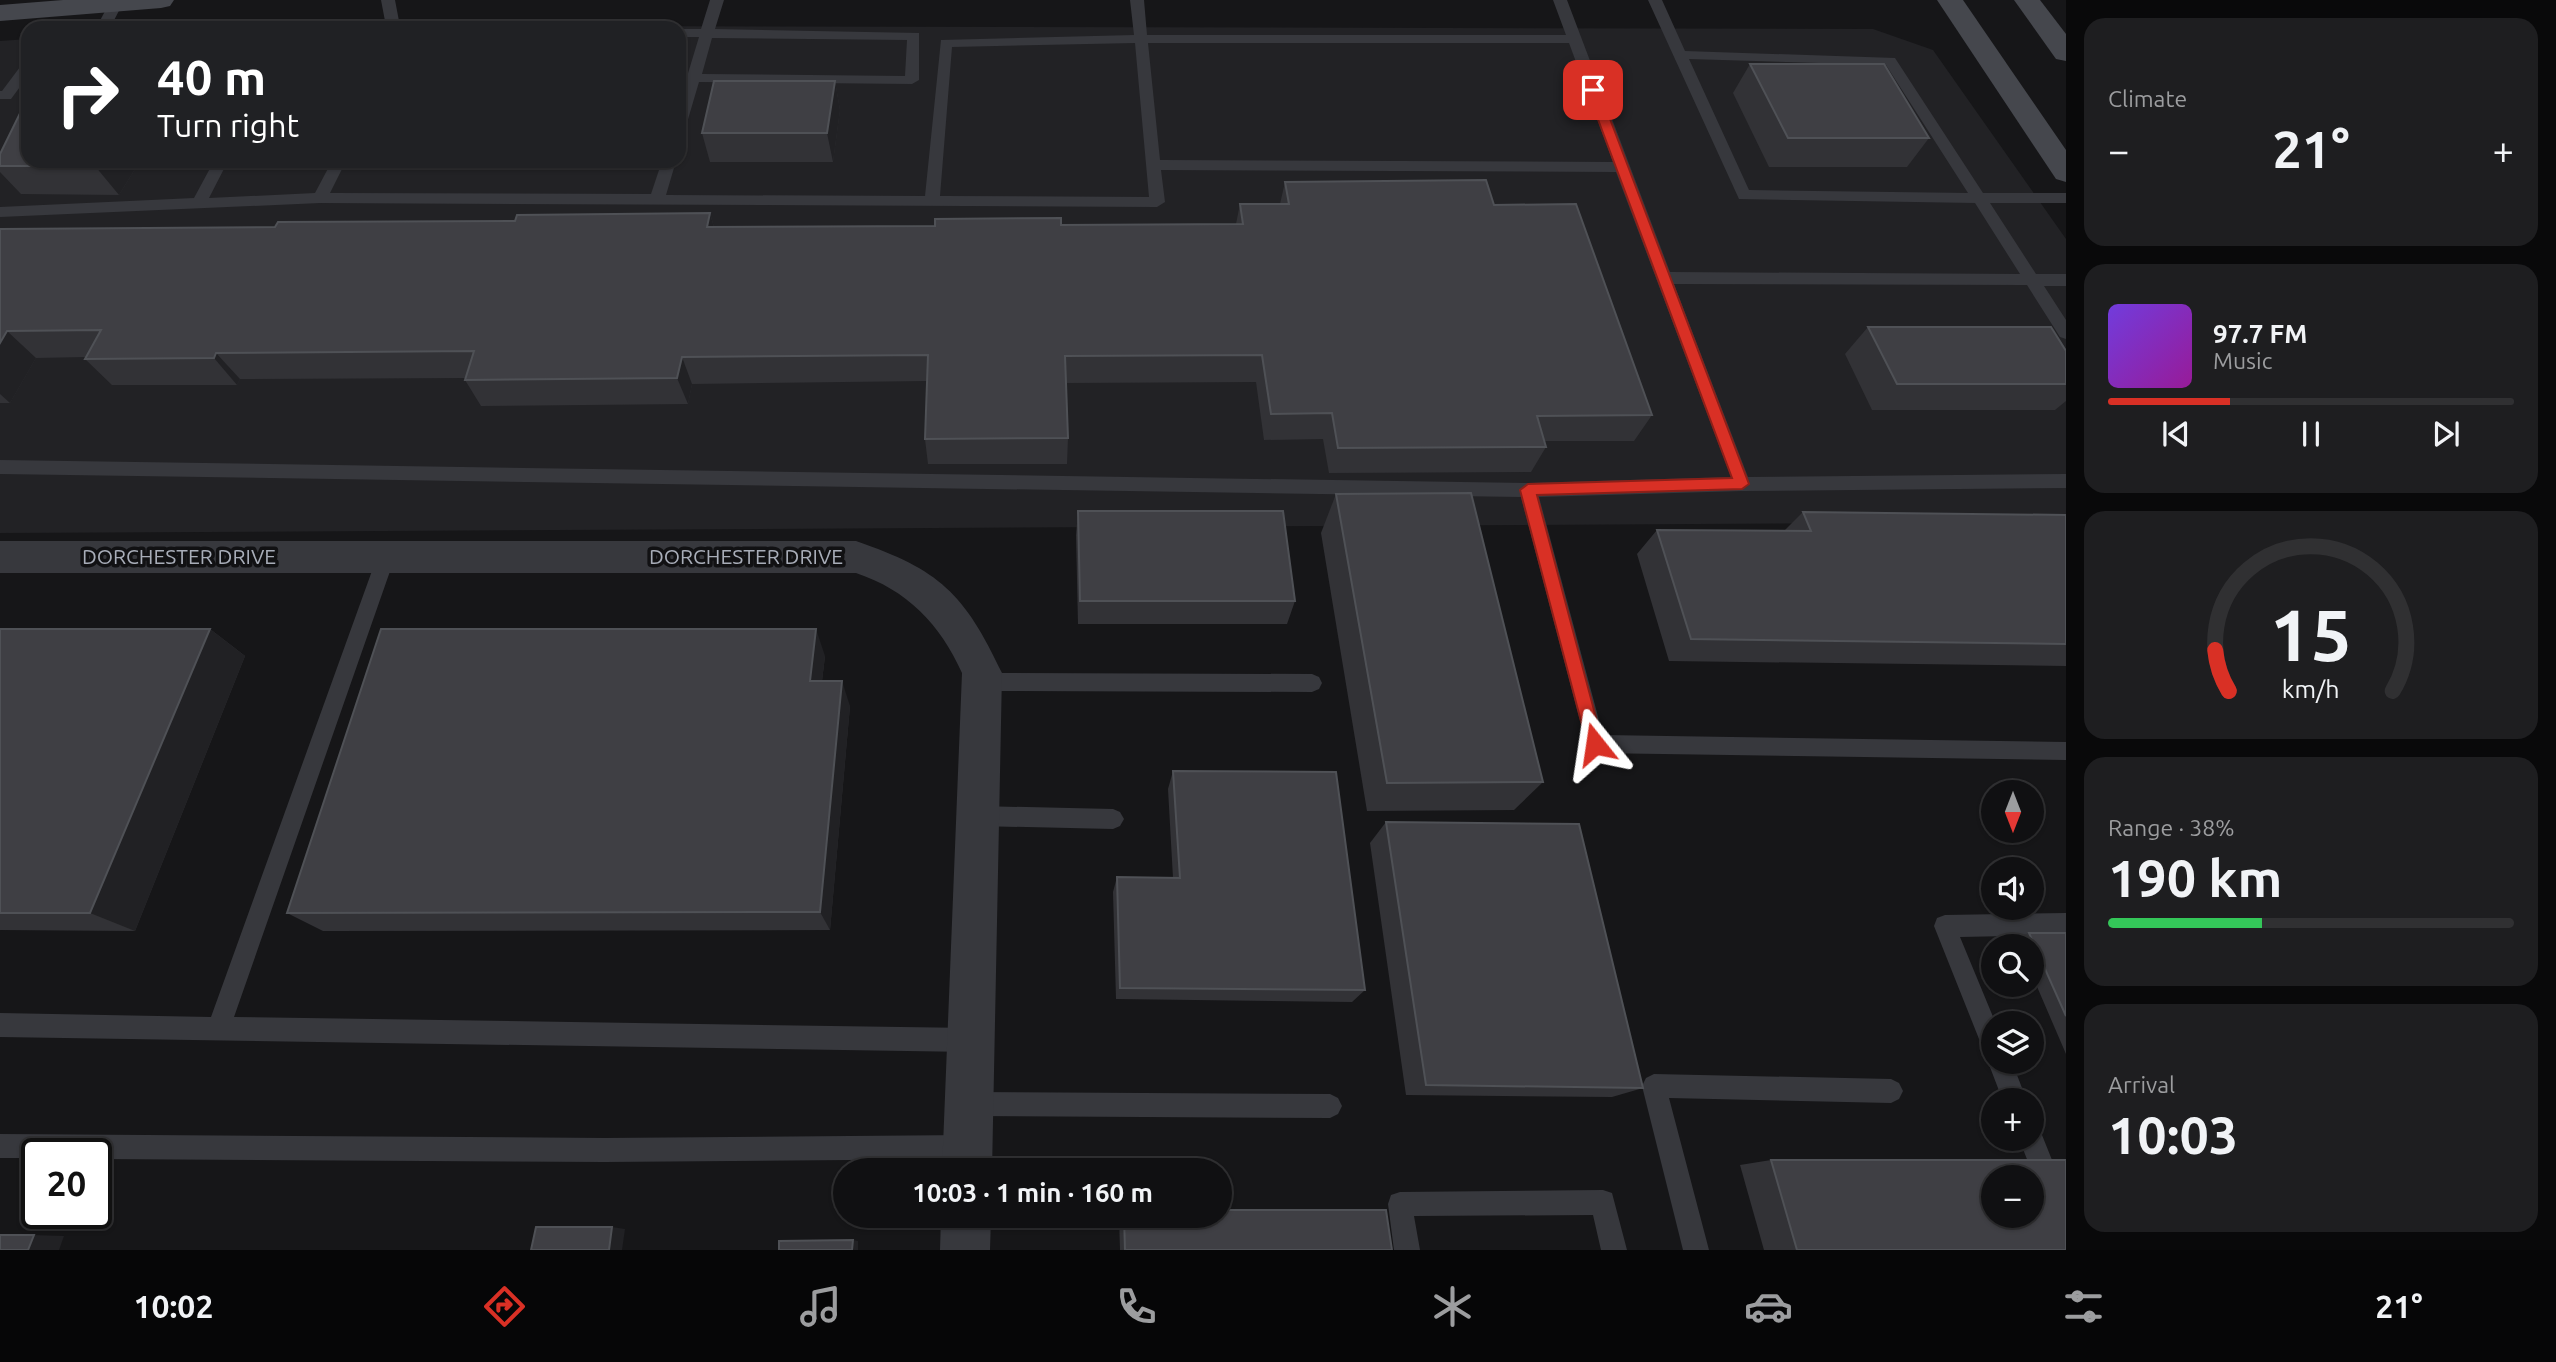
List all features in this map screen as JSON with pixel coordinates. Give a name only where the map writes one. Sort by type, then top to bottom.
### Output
[{"type":"main road","points":[[0,13],[161,0]]},
{"type":"main road","points":[[1950,0],[2066,172]]},
{"type":"main road","points":[[2027,0],[2066,53]]},
{"type":"street","name":"DORCHESTER DRIVE","points":[[0,558],[856,558],[881,565],[922,586],[943,607],[967,640],[982,673],[968,1158]]},
{"type":"street","points":[[965,1250],[966,1228]]},
{"type":"lane","points":[[388,0],[392,21]]},
{"type":"lane","points":[[686,102],[717,0]]},
{"type":"lane","points":[[0,212],[320,198],[1157,202],[1137,0]]},
{"type":"lane","points":[[1560,0],[1742,484]]},
{"type":"lane","points":[[1655,0],[1744,195],[2066,198]]},
{"type":"lane","points":[[107,21],[116,3]]},
{"type":"lane","points":[[686,33],[914,36],[912,80],[693,78]]},
{"type":"lane","points":[[932,201],[946,43],[1140,39],[1574,39]]},
{"type":"lane","points":[[1680,55],[1890,61],[2066,333]]},
{"type":"lane","points":[[2,100],[21,75]]},
{"type":"lane","points":[[1153,165],[1622,167]]},
{"type":"lane","points":[[199,203],[217,168]]},
{"type":"lane","points":[[320,198],[335,168]]},
{"type":"lane","points":[[657,200],[666,168]]},
{"type":"lane","points":[[1664,278],[2066,280]]},
{"type":"lane","points":[[0,467],[1528,490],[1742,484],[2066,481]]},
{"type":"lane","points":[[1528,490],[1595,744],[2066,751]]},
{"type":"lane","points":[[219,1028],[386,558]]},
{"type":"lane","points":[[982,682],[1311,683]]},
{"type":"lane","points":[[978,816],[1113,819]]},
{"type":"lane","points":[[1981,1016],[1945,926],[2066,923]]},
{"type":"lane","points":[[0,1025],[971,1040]]},
{"type":"lane","points":[[1696,1250],[1654,1086],[1891,1091]]},
{"type":"lane","points":[[969,1104],[1329,1106]]},
{"type":"lane","points":[[0,1146],[606,1150],[928,1158]]},
{"type":"lane","points":[[2036,1151],[2066,1226]]},
{"type":"lane","points":[[1407,1250],[1400,1204],[1603,1202],[1614,1250]]},
{"type":"shaded area","points":[[686,26],[1873,29],[1933,50],[2066,239],[2066,522],[0,533],[0,41],[21,40],[21,168],[686,168]]},
{"type":"building","points":[[1750,64],[1884,64],[1929,138],[1788,138]]},
{"type":"building","points":[[714,81],[835,81],[827,133],[702,133]]},
{"type":"building","points":[[21,111],[21,166],[0,166],[0,154]]},
{"type":"building","points":[[1486,180],[1494,205],[1576,204],[1652,415],[1537,416],[1546,447],[1338,448],[1332,413],[1271,414],[1262,355],[1065,356],[1068,438],[925,439],[928,355],[682,357],[677,378],[465,380],[474,351],[216,353],[214,358],[85,359],[101,330],[7,331],[0,343],[0,229],[275,227],[278,222],[515,221],[517,215],[710,213],[707,227],[935,226],[935,219],[1061,218],[1061,225],[1243,224],[1240,204],[1289,204],[1285,182]]},
{"type":"building","points":[[1868,327],[2051,327],[2066,351],[2066,384],[1897,384]]},
{"type":"building","points":[[1471,493],[1543,782],[1387,783],[1336,494]]},
{"type":"building","points":[[1078,511],[1283,511],[1295,601],[1080,601]]},
{"type":"building","points":[[1803,512],[2066,515],[2066,644],[1691,639],[1657,530],[1811,531]]},
{"type":"building","points":[[0,629],[210,629],[90,913],[0,913]]},
{"type":"building","points":[[381,629],[816,629],[810,681],[842,681],[820,912],[287,913]]},
{"type":"building","points":[[1173,771],[1336,772],[1365,990],[1120,988],[1117,877],[1180,878]]},
{"type":"building","points":[[1386,822],[1579,824],[1643,1088],[1426,1085]]},
{"type":"building","points":[[2066,933],[2066,1016],[2044,967],[2044,934],[2029,934]]},
{"type":"building","points":[[1771,1160],[2066,1160],[2066,1250],[1797,1250]]},
{"type":"building","points":[[1232,1210],[1386,1210],[1392,1250],[1125,1250],[1124,1228],[1232,1228]]},
{"type":"building","points":[[536,1227],[612,1227],[609,1250],[531,1250]]},
{"type":"building","points":[[0,1235],[34,1235],[28,1250],[0,1250]]},
{"type":"building","points":[[853,1240],[852,1250],[779,1250],[779,1241]]},
{"type":"route","points":[[1593,90],[1742,484],[1528,490],[1595,744]]}]
